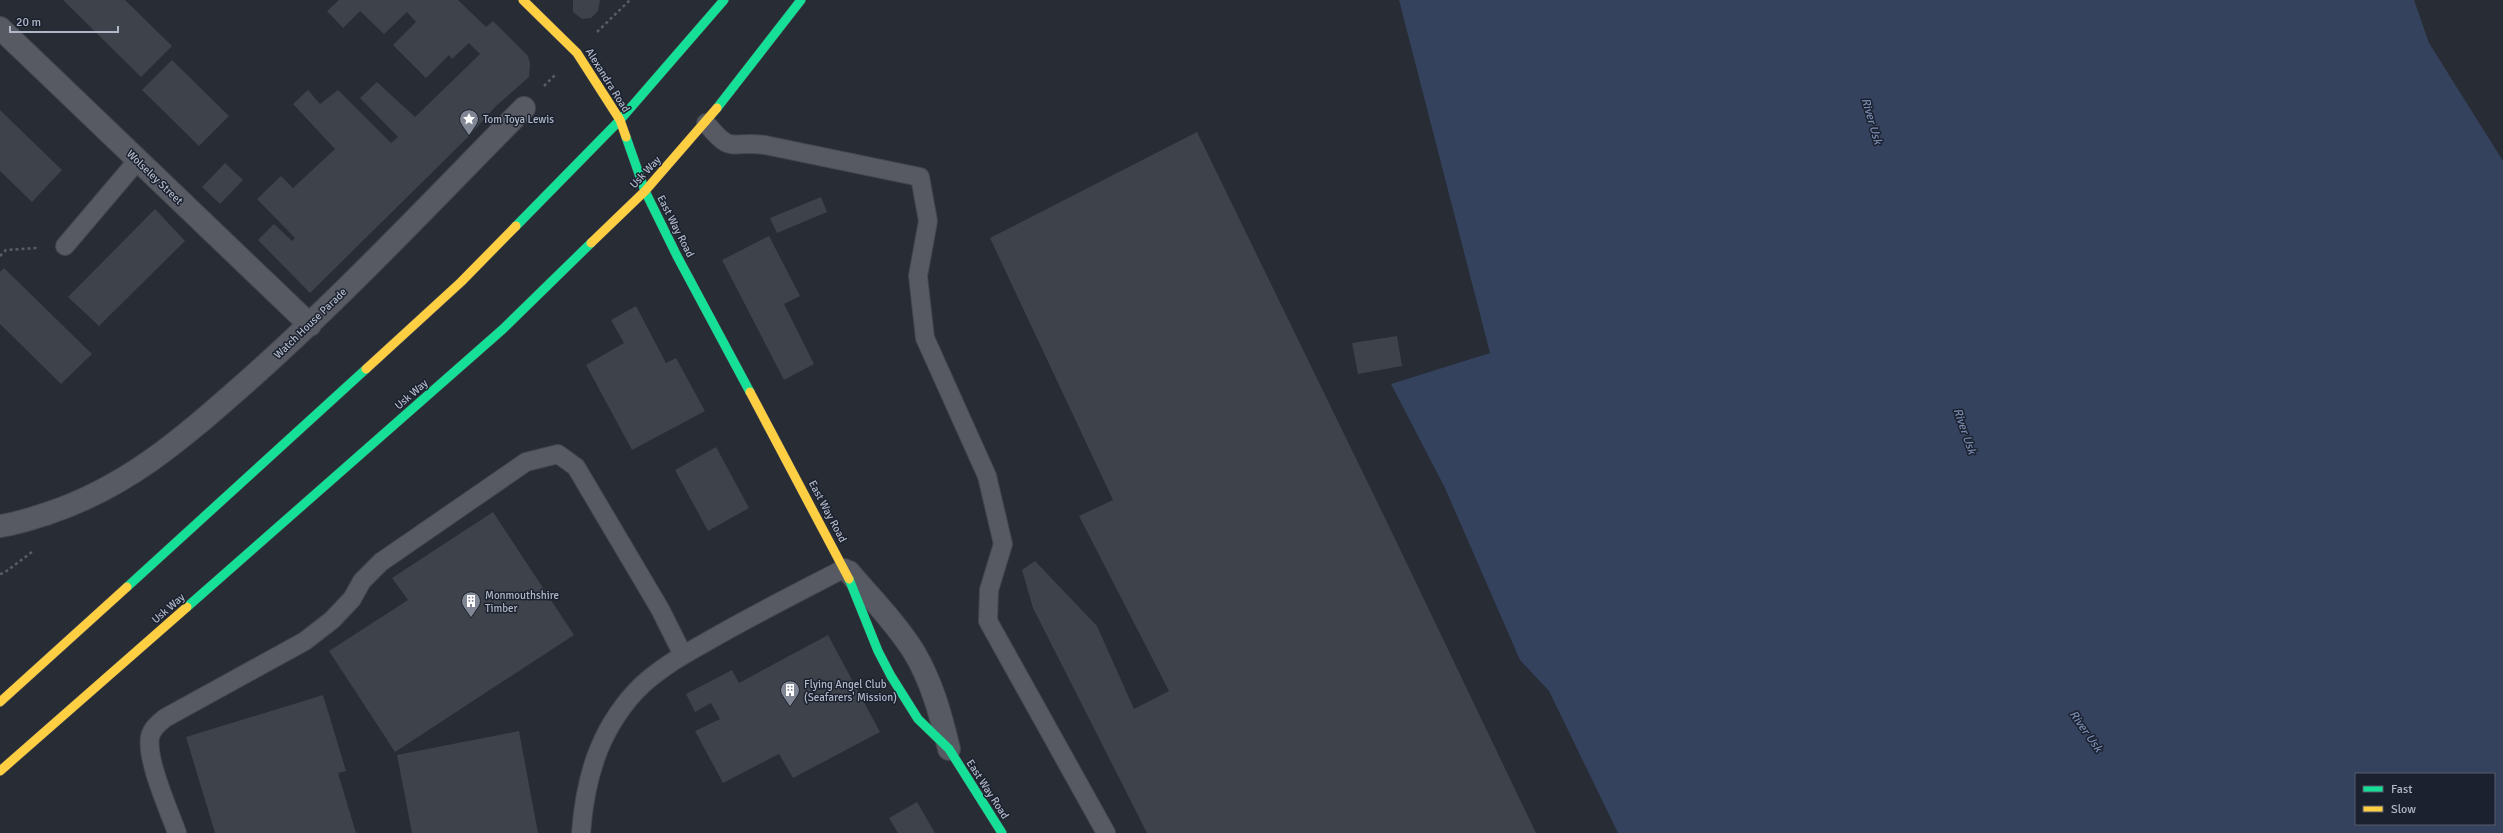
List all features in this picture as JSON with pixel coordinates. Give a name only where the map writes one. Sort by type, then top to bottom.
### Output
[{"type":"main road","name":"Alexandra Road","points":[[523,0],[577,53],[620,120],[645,191]]},
{"type":"main road","points":[[0,702],[461,282],[620,120],[724,0]]},
{"type":"main road","name":"Usk Way","points":[[0,771],[503,329],[645,191],[706,123],[801,0]]},
{"type":"main road","name":"East Way Road","points":[[645,191],[677,256],[845,568],[878,651],[890,676],[918,719],[949,750],[1002,833]]},
{"type":"street","name":"Wolseley Street","points":[[0,28],[310,325]]},
{"type":"street","name":"Watch House Parade","points":[[0,526],[14,525],[70,506],[120,482],[184,436],[310,325],[524,108]]},
{"type":"street","points":[[845,568],[903,636],[914,653],[933,695],[949,750]]},
{"type":"lane","points":[[706,123],[721,141],[733,147],[749,143],[765,145],[920,177],[928,221],[918,276],[925,338],[988,476],[1004,544],[989,590],[988,621],[1106,833]]},
{"type":"lane","points":[[65,246],[138,160]]},
{"type":"lane","points":[[177,833],[154,772],[150,738],[152,730],[165,718],[305,641],[332,620],[352,599],[362,581],[381,562],[526,462],[558,454],[576,467],[660,609],[682,656]]},
{"type":"lane","points":[[581,833],[584,794],[594,762],[610,725],[636,691],[682,656],[740,622],[845,568]]},
{"type":"path","points":[[0,256],[6,250],[65,246]]},
{"type":"water","name":"River Usk","points":[[1399,0],[2414,0],[2429,43],[2503,161],[2503,833],[1618,833],[1549,691],[1520,660],[1445,488],[1391,384],[1490,353]]},
{"type":"building","points":[[63,0],[125,0],[172,46],[141,77]]},
{"type":"building","points":[[339,0],[458,0],[486,27],[493,21],[528,56],[530,64],[529,77],[496,106],[469,136],[310,293],[258,240],[274,224],[292,241],[295,238],[257,199],[281,176],[293,188],[335,149],[293,104],[308,90],[320,104],[338,90],[391,143],[398,137],[360,98],[377,82],[415,117],[480,54],[469,43],[452,59],[449,55],[426,78],[393,45],[416,22],[407,12],[384,34],[360,11],[343,28],[327,11]]},
{"type":"building","points":[[573,0],[600,0],[598,11],[591,18],[582,19],[573,12]]},
{"type":"building","points":[[172,60],[229,116],[199,146],[142,90]]},
{"type":"building","points":[[0,110],[62,170],[32,202],[0,171]]},
{"type":"building","points":[[1197,132],[1536,833],[1147,833],[1033,608],[1022,570],[1035,561],[1097,626],[1134,709],[1169,691],[1079,516],[1113,500],[990,238]]},
{"type":"building","points":[[225,163],[243,180],[220,204],[202,187]]},
{"type":"building","points":[[821,197],[827,212],[777,233],[770,218]]},
{"type":"building","points":[[155,209],[185,241],[99,326],[68,297]]},
{"type":"building","points":[[769,236],[800,296],[784,304],[814,364],[784,380],[722,260]]},
{"type":"building","points":[[4,268],[92,354],[61,384],[0,324],[0,272]]},
{"type":"building","points":[[636,306],[666,363],[676,358],[705,411],[632,450],[586,365],[624,343],[611,320]]},
{"type":"building","points":[[1397,336],[1402,366],[1358,374],[1352,343]]},
{"type":"building","points":[[716,447],[749,508],[708,531],[675,470]]},
{"type":"building","name":"Monmouthshire Timber","points":[[493,512],[574,635],[395,752],[329,651],[408,600],[392,578]]},
{"type":"building","name":"Flying Angel Club (Seafarers' Mission)","points":[[828,635],[880,732],[793,778],[779,754],[723,783],[695,731],[720,719],[711,703],[695,712],[686,694],[732,670],[739,683]]},
{"type":"building","points":[[323,695],[346,771],[338,773],[356,833],[215,833],[186,737]]},
{"type":"building","points":[[519,731],[538,833],[412,833],[397,755]]},
{"type":"building","points":[[917,802],[935,833],[898,833],[889,818]]},
{"type":"traffic: fast","points":[[516,226],[620,120],[724,0]]},
{"type":"traffic: fast","points":[[717,108],[801,0]]},
{"type":"traffic: fast","points":[[626,137],[645,191],[677,256],[750,392]]},
{"type":"traffic: fast","points":[[187,607],[503,329],[591,243]]},
{"type":"traffic: fast","points":[[127,587],[366,369]]},
{"type":"traffic: fast","points":[[849,579],[878,651],[891,676],[918,719],[949,749],[1002,833]]},
{"type":"traffic: slow","points":[[523,0],[577,53],[620,120],[626,137]]},
{"type":"traffic: slow","points":[[591,243],[645,191],[717,108]]},
{"type":"traffic: slow","points":[[366,369],[461,282],[516,226]]},
{"type":"traffic: slow","points":[[750,392],[849,579]]},
{"type":"traffic: slow","points":[[0,702],[127,587]]},
{"type":"traffic: slow","points":[[0,771],[187,607]]},
{"type":"place","name":"Tom Toya Lewis","points":[[469,136]]},
{"type":"place","name":"Monmouthshire Timber","points":[[471,618]]},
{"type":"place","name":"Flying Angel Club (Seafarers' Mission)","points":[[790,707]]}]
